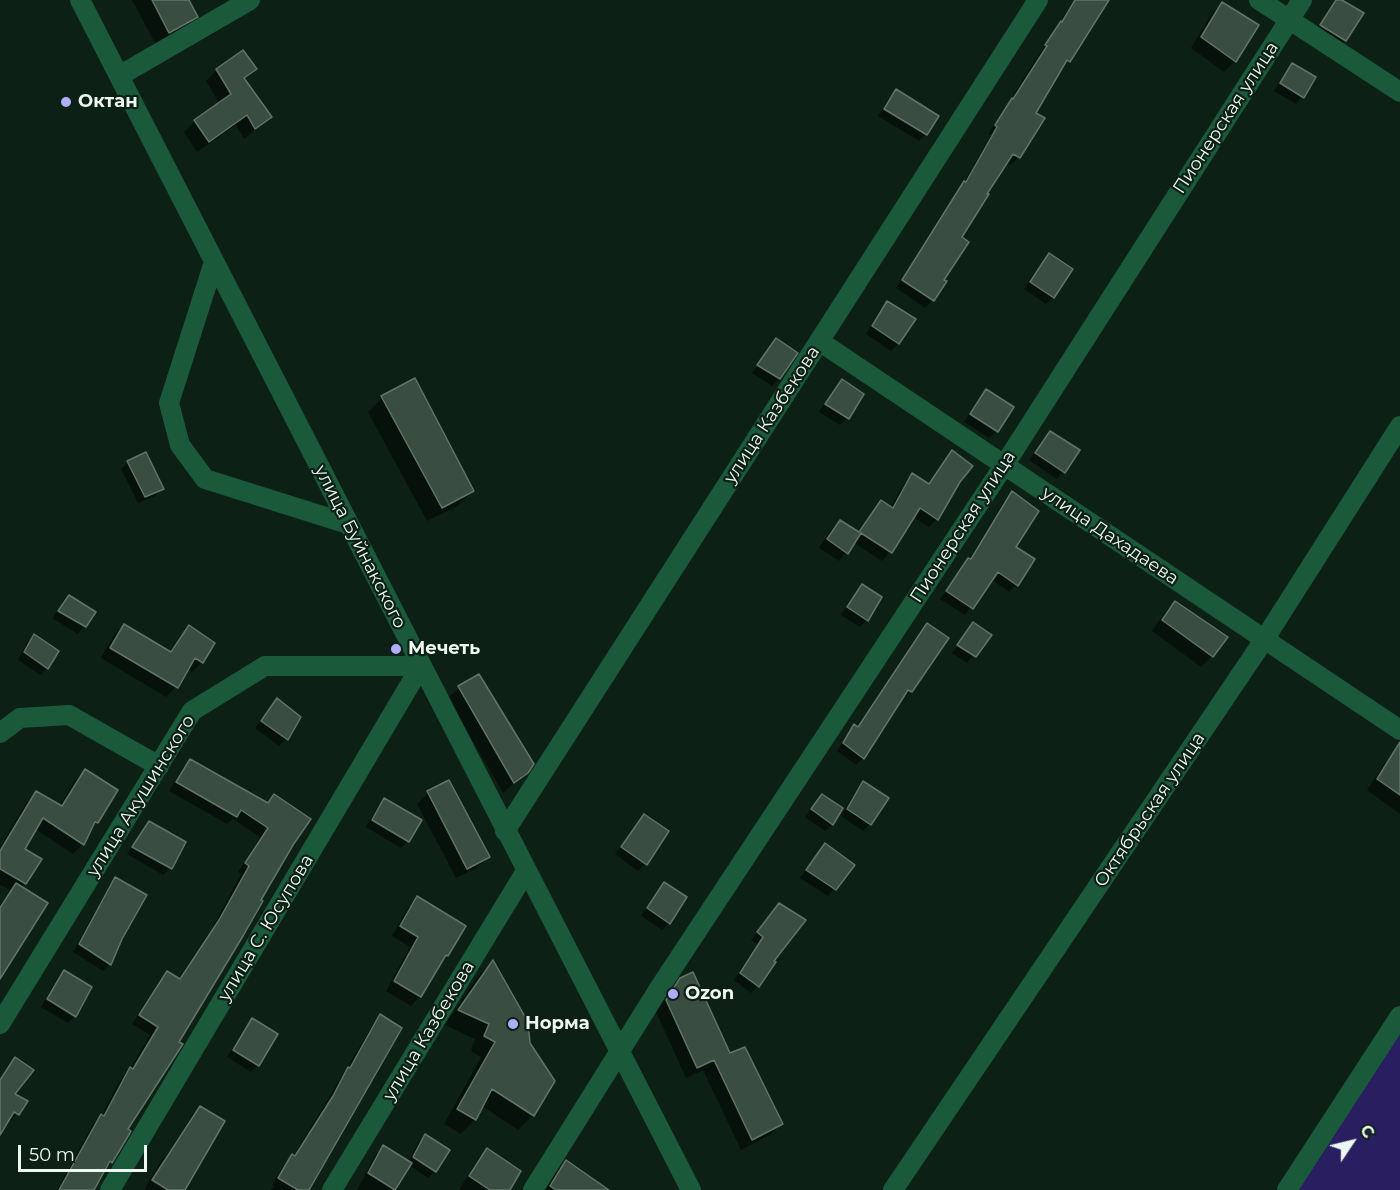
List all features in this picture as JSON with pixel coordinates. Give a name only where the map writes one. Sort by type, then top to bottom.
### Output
[{"type":"street","name":"улица Буйнакского","points":[[80,0],[691,1190]]},
{"type":"street","points":[[119,76],[250,0]]},
{"type":"street","name":"улица Казбекова","points":[[505,831],[1038,0]]},
{"type":"street","points":[[1259,0],[1400,92]]},
{"type":"street","name":"Пионерская улица","points":[[533,1190],[620,1051],[1005,464],[1302,0]]},
{"type":"street","points":[[214,262],[169,403],[180,445],[205,479],[348,524]]},
{"type":"street","name":"улица Дахадаева","points":[[819,341],[1400,730]]},
{"type":"street","name":"Октябрьская улица","points":[[893,1190],[1264,640],[1400,426]]},
{"type":"street","name":"улица Акушинского","points":[[0,1024],[192,711],[265,666],[421,666]]},
{"type":"street","name":"улица С. Юсупова","points":[[110,1190],[421,666]]},
{"type":"street","points":[[0,733],[20,718],[69,716],[159,766]]},
{"type":"street","name":"улица Казбекова","points":[[332,1190],[526,871]]},
{"type":"street","points":[[1287,1190],[1400,1016]]},
{"type":"shaded area","points":[[1400,1009],[1400,1190],[1284,1190]]},
{"type":"building","points":[[152,0],[189,0],[198,17],[169,33]]},
{"type":"building","points":[[1075,0],[1109,0],[1070,62],[1067,60],[1036,113],[1045,118],[1020,158],[1013,154],[962,237],[969,242],[944,280],[947,281],[934,301],[902,280],[964,181],[966,182],[997,127],[995,125]]},
{"type":"building","points":[[1336,0],[1342,0],[1364,13],[1346,41],[1320,25]]},
{"type":"building","points":[[1222,2],[1259,25],[1236,62],[1201,37]]},
{"type":"building","points":[[243,50],[257,69],[244,78],[272,117],[255,129],[247,115],[209,142],[194,120],[231,94],[216,69]]},
{"type":"building","points":[[1292,63],[1316,77],[1304,98],[1280,83]]},
{"type":"building","points":[[896,89],[939,116],[927,135],[884,109]]},
{"type":"building","points":[[1049,253],[1073,269],[1054,298],[1030,282]]},
{"type":"building","points":[[887,301],[916,319],[899,344],[872,326]]},
{"type":"building","points":[[776,338],[798,353],[780,379],[757,365]]},
{"type":"building","points":[[415,378],[474,491],[442,508],[381,396]]},
{"type":"building","points":[[842,379],[864,394],[849,419],[825,404]]},
{"type":"building","points":[[986,389],[1014,407],[998,432],[970,414]]},
{"type":"building","points":[[1050,431],[1080,450],[1065,473],[1035,453]]},
{"type":"building","points":[[952,450],[973,466],[960,482],[938,520],[920,508],[892,553],[861,533],[848,554],[827,539],[840,520],[859,532],[881,500],[893,508],[912,473],[929,484]]},
{"type":"building","points":[[146,452],[164,489],[145,497],[127,461]]},
{"type":"building","points":[[1012,491],[1039,511],[1016,547],[1035,559],[1018,586],[998,572],[973,609],[946,591],[968,558],[971,559]]},
{"type":"building","points":[[862,584],[882,597],[868,621],[847,607]]},
{"type":"building","points":[[69,595],[96,612],[86,627],[58,611]]},
{"type":"building","points":[[1175,601],[1228,637],[1213,657],[1162,620]]},
{"type":"building","points":[[973,622],[992,635],[976,657],[957,645]]},
{"type":"building","points":[[927,623],[949,638],[912,692],[908,690],[864,759],[843,743],[854,724],[858,727]]},
{"type":"building","points":[[124,624],[171,652],[189,625],[215,643],[203,663],[195,658],[178,688],[110,648]]},
{"type":"building","points":[[34,634],[59,651],[48,669],[24,652]]},
{"type":"building","points":[[479,674],[534,764],[528,773],[514,783],[458,686]]},
{"type":"building","points":[[277,698],[301,717],[288,740],[261,721]]},
{"type":"building","points":[[1400,742],[1400,795],[1377,779]]},
{"type":"building","points":[[190,759],[268,803],[274,794],[311,819],[293,845],[243,936],[179,1042],[183,1044],[128,1129],[130,1133],[112,1163],[110,1161],[94,1190],[59,1190],[101,1114],[104,1116],[130,1067],[133,1069],[158,1027],[139,1015],[167,971],[180,979],[219,920],[249,866],[245,863],[268,828],[241,810],[237,817],[176,782]]},
{"type":"building","points":[[85,769],[118,790],[98,823],[95,822],[84,845],[43,818],[25,849],[42,859],[26,884],[0,869],[0,851],[36,791],[62,806]]},
{"type":"building","points":[[449,780],[490,857],[467,869],[427,791]]},
{"type":"building","points":[[863,781],[889,798],[871,825],[847,809]]},
{"type":"building","points":[[822,794],[843,808],[833,825],[811,809]]},
{"type":"building","points":[[384,798],[422,820],[409,842],[372,820]]},
{"type":"building","points":[[644,814],[669,831],[647,865],[621,847]]},
{"type":"building","points":[[149,821],[186,842],[172,869],[132,847]]},
{"type":"building","points":[[825,843],[855,865],[836,890],[806,870]]},
{"type":"building","points":[[115,877],[147,895],[122,939],[111,965],[79,944]]},
{"type":"building","points":[[664,882],[687,897],[670,924],[647,908]]},
{"type":"building","points":[[16,883],[48,903],[0,979],[0,908]]},
{"type":"building","points":[[417,896],[466,926],[421,997],[394,981],[418,937],[400,926]]},
{"type":"building","points":[[779,903],[806,920],[774,961],[776,962],[759,987],[740,973],[763,937],[757,932]]},
{"type":"building","points":[[493,960],[528,1022],[530,1043],[555,1081],[534,1116],[492,1089],[476,1120],[457,1109],[495,1042],[484,1036],[489,1024],[458,1010]]},
{"type":"building","points":[[64,970],[92,987],[76,1017],[47,999]]},
{"type":"building","points":[[693,972],[730,1053],[745,1047],[783,1124],[752,1140],[714,1060],[697,1068],[666,1000],[680,978]]},
{"type":"building","points":[[380,1014],[402,1028],[309,1190],[298,1190],[278,1178],[292,1154],[295,1156],[333,1096]]},
{"type":"building","points":[[252,1018],[278,1034],[259,1066],[233,1050]]},
{"type":"building","points":[[15,1057],[34,1070],[15,1094],[28,1101],[19,1115],[14,1112],[0,1135],[0,1080]]},
{"type":"building","points":[[200,1106],[225,1121],[185,1190],[168,1190],[152,1180]]},
{"type":"building","points":[[425,1134],[450,1150],[436,1172],[413,1157]]},
{"type":"building","points":[[383,1145],[412,1163],[395,1190],[368,1173]]},
{"type":"building","points":[[487,1148],[521,1171],[510,1190],[490,1190],[469,1176]]},
{"type":"building","points":[[566,1160],[609,1190],[556,1190],[550,1186]]},
{"type":"place","name":"Октан","points":[[66,102]]},
{"type":"place","name":"Мечеть","points":[[396,649]]},
{"type":"place","name":"Ozon","points":[[673,994]]},
{"type":"place","name":"Норма","points":[[513,1024]]}]
